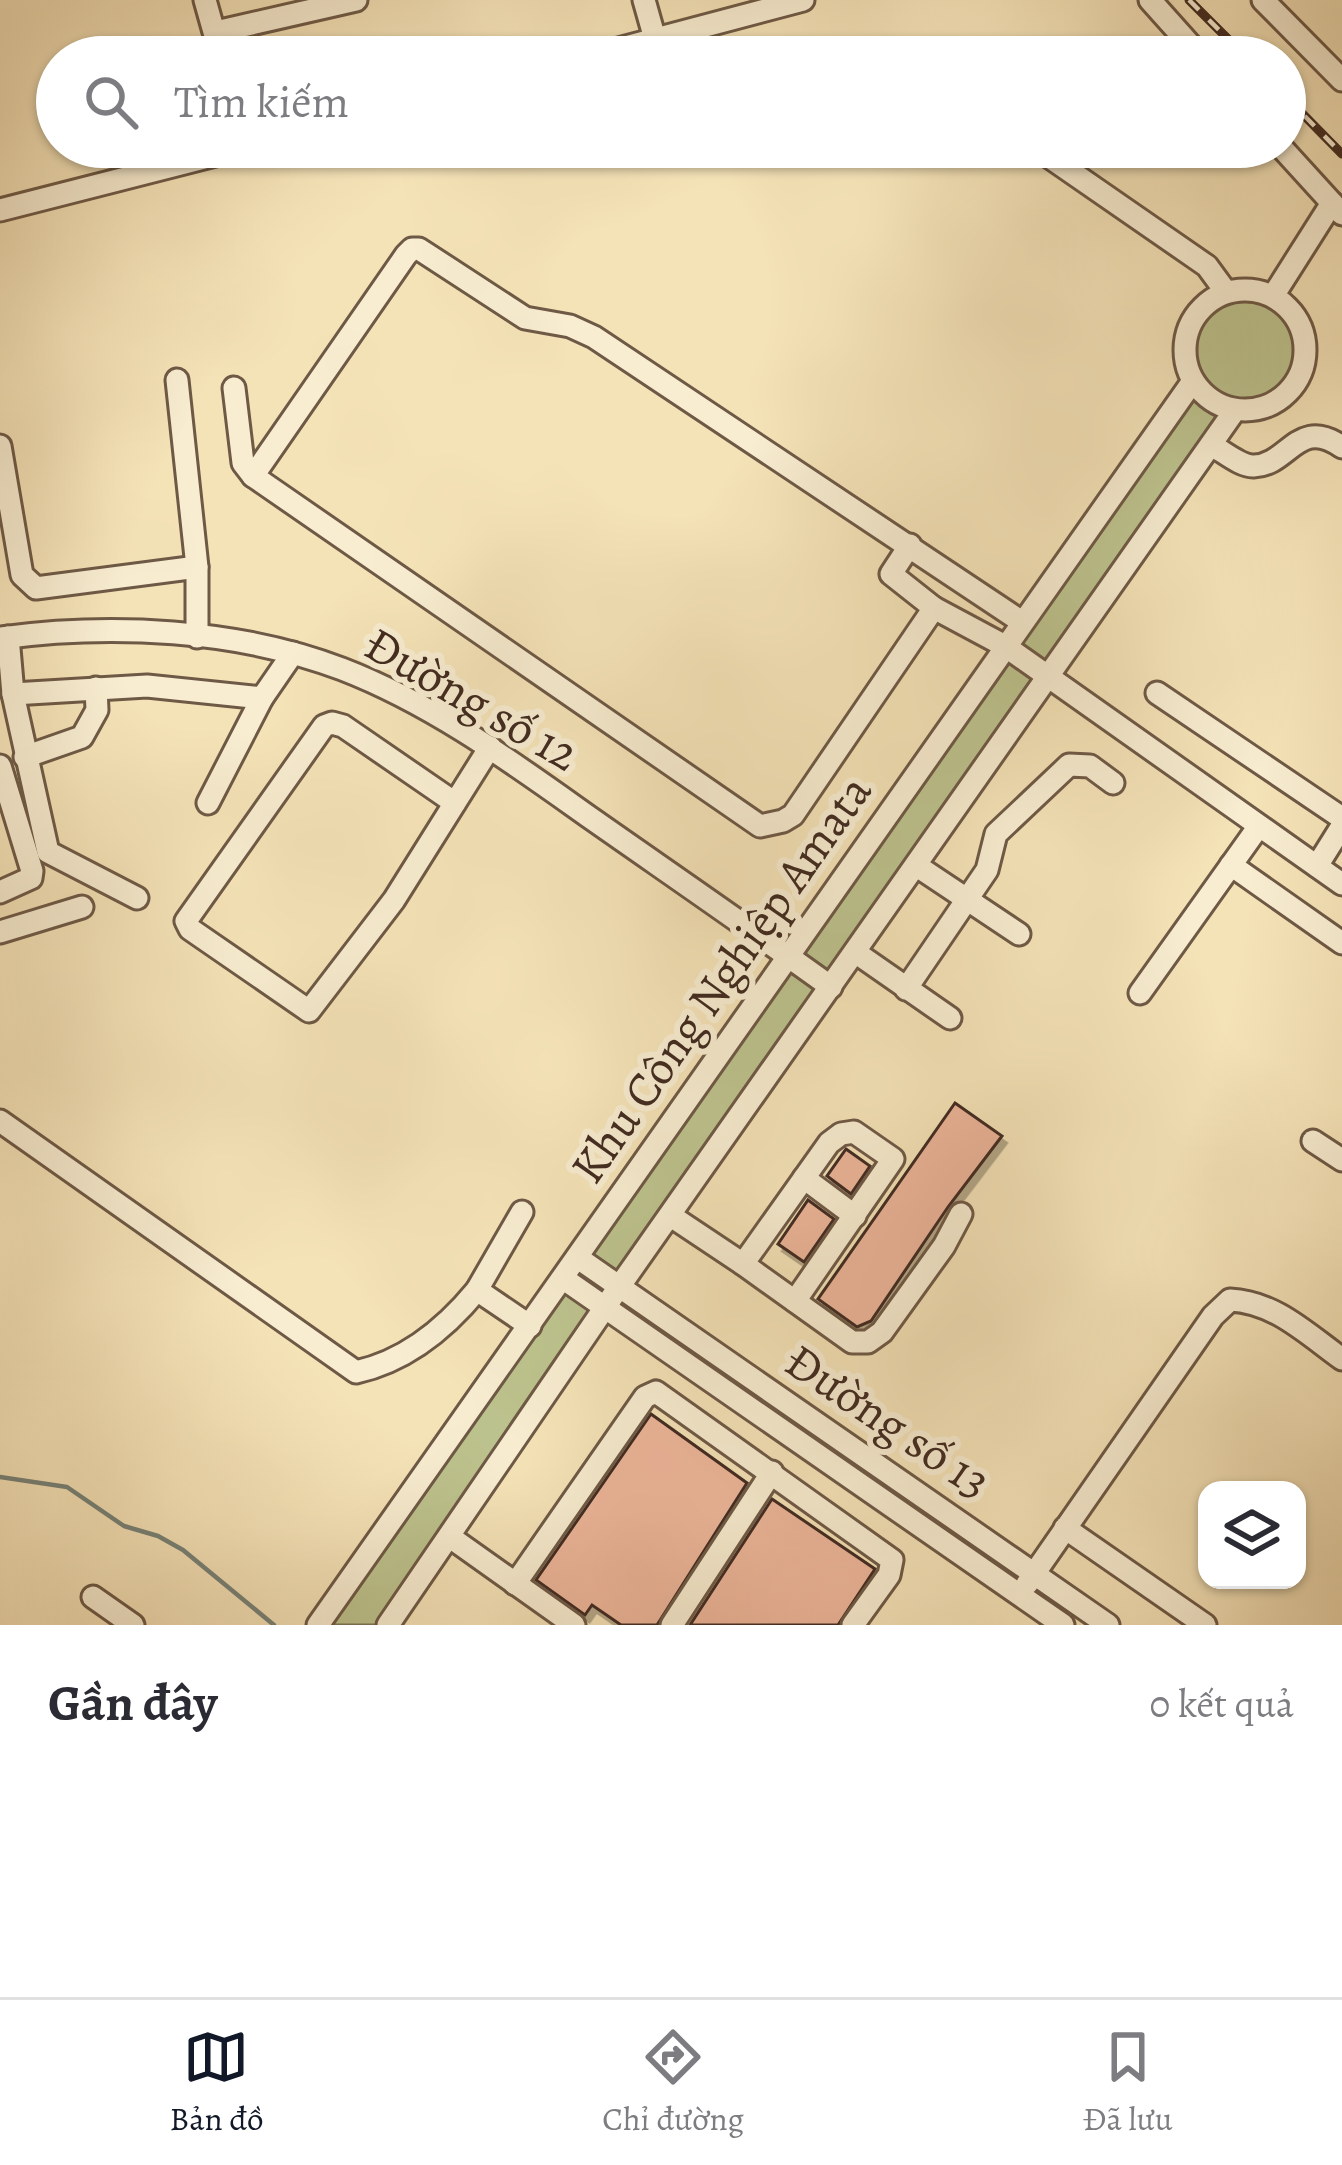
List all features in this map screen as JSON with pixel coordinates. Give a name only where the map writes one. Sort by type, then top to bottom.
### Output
[{"type":"street","points":[[205,0],[217,36]]},
{"type":"street","points":[[216,32],[356,0]]},
{"type":"street","points":[[644,0],[655,36]]},
{"type":"street","points":[[665,36],[760,6],[802,0]]},
{"type":"street","points":[[1150,0],[1182,36]]},
{"type":"street","points":[[1263,0],[1299,36]]},
{"type":"street","points":[[1306,44],[1342,80]]},
{"type":"street","points":[[0,210],[163,168]]},
{"type":"street","points":[[1065,168],[1199,260],[1226,292]]},
{"type":"street","points":[[1273,296],[1337,209],[1300,168]]},
{"type":"street","points":[[253,476],[406,255],[419,249],[525,318],[570,326],[594,337],[1022,622]]},
{"type":"street","points":[[1242,289],[1273,296],[1300,323],[1306,341],[1299,378],[1273,404],[1235,410],[1204,394],[1193,381],[1186,364],[1188,328],[1210,300],[1226,292],[1242,289]]},
{"type":"street","points":[[177,380],[197,567],[197,638]]},
{"type":"street","name":"Khu Công Nghiệp Amata","points":[[319,1625],[1193,381]]},
{"type":"street","points":[[234,388],[243,463],[253,476],[760,826],[793,815],[934,608]]},
{"type":"street","name":"Khu Công Nghiệp Amata","points":[[388,1625],[605,1307],[1235,410]]},
{"type":"street","points":[[1211,445],[1248,466],[1258,466],[1299,439],[1317,436],[1342,446]]},
{"type":"street","points":[[0,446],[22,575],[36,588],[197,567]]},
{"type":"street","points":[[910,545],[891,574],[934,608],[1005,646],[1342,884]]},
{"type":"street","name":"Đường số 12","points":[[4,638],[91,632],[197,638],[293,653],[397,693],[490,747],[831,987]]},
{"type":"street","points":[[4,638],[25,757],[51,856],[137,898]]},
{"type":"street","points":[[208,803],[262,698],[293,653]]},
{"type":"street","points":[[13,694],[147,686],[262,698]]},
{"type":"street","points":[[25,757],[82,737],[97,710],[96,688]]},
{"type":"street","points":[[1157,693],[1342,822],[1316,866]]},
{"type":"street","points":[[455,803],[343,726],[324,726],[186,922],[309,1011],[394,900],[455,803],[490,747]]},
{"type":"street","points":[[907,989],[987,870],[996,834],[1069,765],[1090,766],[1113,783]]},
{"type":"street","points":[[0,766],[32,871],[26,882],[0,892]]},
{"type":"street","points":[[1140,993],[1259,826]]},
{"type":"street","points":[[1231,865],[1342,943]]},
{"type":"street","points":[[917,866],[1019,934]]},
{"type":"street","points":[[0,932],[82,907]]},
{"type":"street","points":[[855,952],[950,1018]]},
{"type":"street","points":[[0,1121],[356,1372],[409,1350],[449,1324],[477,1291],[522,1212]]},
{"type":"street","points":[[743,1264],[829,1143],[841,1134],[854,1132],[893,1159],[795,1301]]},
{"type":"street","points":[[1313,1141],[1342,1160]]},
{"type":"street","points":[[804,1178],[855,1216]]},
{"type":"street","points":[[670,1216],[852,1342],[868,1342],[882,1332],[944,1246],[961,1214]]},
{"type":"street","name":"Đường số 13","points":[[578,1258],[1108,1625]]},
{"type":"street","name":"Đường số 13","points":[[564,1279],[1063,1625]]},
{"type":"street","points":[[477,1291],[530,1326]]},
{"type":"street","points":[[1019,1594],[1213,1316],[1230,1300],[1271,1308],[1342,1359]]},
{"type":"street","points":[[514,1584],[645,1396],[656,1392],[892,1560],[889,1575],[853,1625]]},
{"type":"street","points":[[672,1625],[763,1466],[775,1428]]},
{"type":"street","points":[[793,1487],[815,1456]]},
{"type":"street","points":[[1065,1528],[1205,1625]]},
{"type":"street","points":[[450,1537],[574,1625]]},
{"type":"street","points":[[93,1597],[134,1625]]},
{"type":"green space","points":[[1245,298],[1265,302],[1282,313],[1293,330],[1297,350],[1293,370],[1282,387],[1265,398],[1245,402],[1225,398],[1208,387],[1197,370],[1193,350],[1197,330],[1208,313],[1225,302]]},
{"type":"green space","points":[[1193,395],[1221,415],[1044,668],[1015,647]]},
{"type":"green space","points":[[1009,655],[1038,675],[827,978],[797,957]]},
{"type":"green space","points":[[792,964],[821,986],[615,1278],[588,1259]]},
{"type":"green space","points":[[568,1288],[596,1306],[377,1625],[329,1625]]},
{"type":"building","points":[[955,1103],[1002,1136],[871,1321],[857,1327],[818,1299]]},
{"type":"building","points":[[846,1149],[870,1166],[851,1194],[827,1176]]},
{"type":"building","points":[[808,1200],[834,1219],[804,1262],[778,1244]]},
{"type":"building","points":[[651,1414],[747,1483],[657,1625],[621,1625],[592,1605],[585,1615],[536,1580]]},
{"type":"building","points":[[772,1499],[875,1569],[838,1625],[690,1625]]},
{"type":"waterway","points":[[0,1477],[67,1487],[124,1526],[158,1536],[183,1550],[274,1625]]},
{"type":"railway","points":[[1189,0],[1225,36]]},
{"type":"railway","points":[[1306,117],[1342,154]]}]
